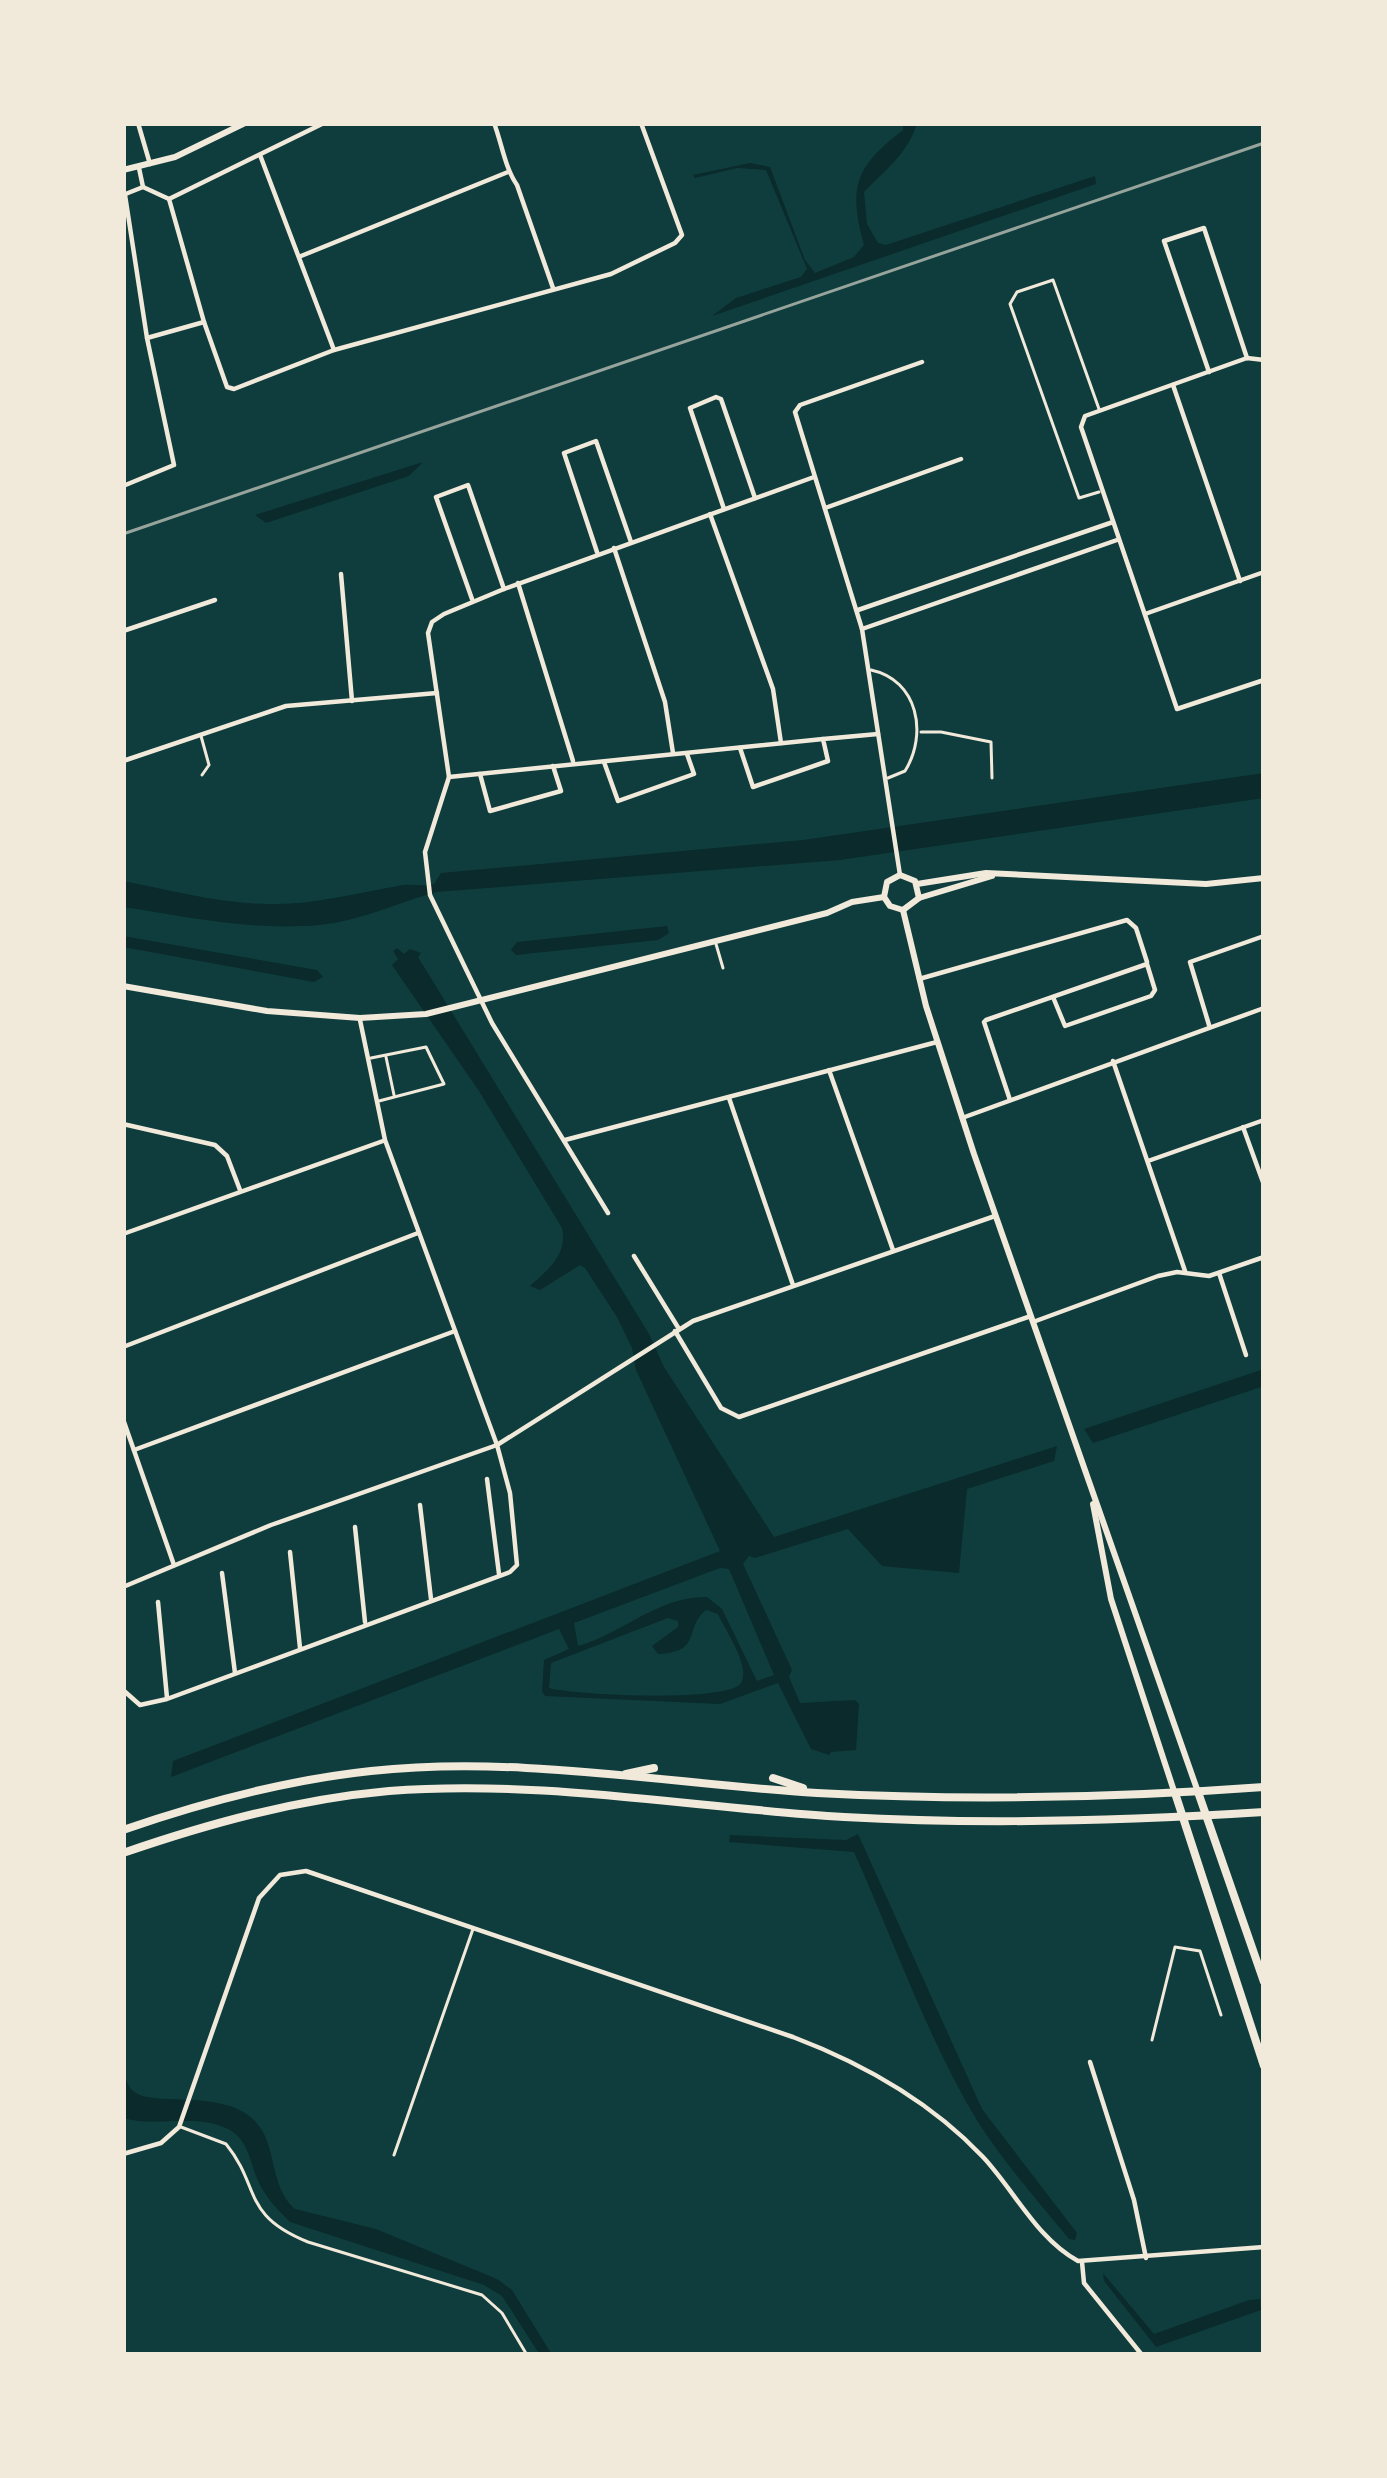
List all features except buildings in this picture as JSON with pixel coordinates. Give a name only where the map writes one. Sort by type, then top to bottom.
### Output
[{"type":"main road","points":[[123,1830],[225,1798],[372,1771],[486,1767],[815,1792],[982,1798],[1264,1787]]},
{"type":"main road","points":[[619,1776],[654,1768]]},
{"type":"main road","points":[[773,1778],[815,1792]]},
{"type":"main road","points":[[123,1853],[250,1814],[403,1791],[486,1789],[904,1820],[1264,1812]]},
{"type":"main road","points":[[1198,1792],[1264,1982]]},
{"type":"main road","points":[[1174,1793],[1264,2066]]},
{"type":"street","points":[[138,123],[151,165]]},
{"type":"street","points":[[123,170],[151,165],[245,123]]},
{"type":"street","points":[[169,199],[324,123]]},
{"type":"street","points":[[494,123],[554,288]]},
{"type":"street","points":[[123,486],[174,465],[146,338],[124,195],[143,187],[169,199],[203,322],[227,387],[234,389],[334,350],[611,274],[675,243],[682,235],[641,123]]},
{"type":"street","points":[[260,155],[334,350]]},
{"type":"street","points":[[139,168],[143,187]]},
{"type":"street","points":[[301,256],[508,172]]},
{"type":"street","points":[[1210,372],[1164,241],[1204,228],[1247,358]]},
{"type":"street","points":[[146,338],[203,322]]},
{"type":"street","points":[[1264,360],[1247,358],[1100,410],[1085,416],[1081,427],[1177,709],[1264,680]]},
{"type":"street","points":[[900,875],[858,610],[796,408],[922,362]]},
{"type":"street","points":[[1173,385],[1240,581]]},
{"type":"street","points":[[724,509],[690,408],[696,403],[721,399],[755,498]]},
{"type":"street","points":[[598,554],[564,453],[596,441],[631,542]]},
{"type":"street","points":[[825,508],[961,459]]},
{"type":"street","points":[[608,1213],[483,1002],[430,895],[425,852],[449,777],[428,633],[432,622],[504,589],[814,477]]},
{"type":"street","points":[[472,602],[436,496],[468,484],[504,589]]},
{"type":"street","points":[[710,514],[773,688],[781,742]]},
{"type":"street","points":[[858,610],[1113,522]]},
{"type":"street","points":[[862,629],[1119,539]]},
{"type":"street","points":[[614,548],[665,702],[674,754]]},
{"type":"street","points":[[1144,614],[1264,572]]},
{"type":"street","points":[[341,574],[352,700]]},
{"type":"street","points":[[518,584],[573,764]]},
{"type":"street","points":[[123,631],[215,600]]},
{"type":"street","points":[[123,761],[286,706],[437,693]]},
{"type":"street","points":[[449,777],[878,734]]},
{"type":"street","points":[[740,748],[753,787],[828,761],[823,739]]},
{"type":"street","points":[[604,761],[618,801],[694,774],[687,753]]},
{"type":"street","points":[[480,774],[490,811],[561,791],[553,766]]},
{"type":"street","points":[[900,875],[917,884],[986,873],[992,876]]},
{"type":"street","points":[[884,897],[903,910],[920,898],[1015,873],[1206,884],[1264,878]]},
{"type":"street","points":[[884,897],[887,882],[900,875]]},
{"type":"street","points":[[917,884],[920,898]]},
{"type":"street","points":[[123,986],[267,1012],[360,1018],[452,1011],[884,897]]},
{"type":"street","points":[[903,910],[937,1042],[994,1216],[1198,1792]]},
{"type":"street","points":[[919,980],[1127,920],[1136,928],[1155,990],[1151,996],[1068,1025],[1062,1023],[1053,997]]},
{"type":"street","points":[[1209,1027],[1190,962],[1264,935]]},
{"type":"street","points":[[1010,1100],[984,1022],[1147,964]]},
{"type":"street","points":[[962,1118],[1264,1008]]},
{"type":"street","points":[[123,1690],[140,1705],[167,1699],[513,1570],[517,1563],[510,1493],[497,1445],[385,1140],[360,1018]]},
{"type":"street","points":[[562,1140],[937,1042]]},
{"type":"street","points":[[1114,1060],[1186,1273]]},
{"type":"street","points":[[829,1070],[893,1250]]},
{"type":"street","points":[[729,1097],[793,1285]]},
{"type":"street","points":[[1148,1161],[1264,1120]]},
{"type":"street","points":[[123,1124],[215,1145],[227,1156],[240,1190]]},
{"type":"street","points":[[1243,1127],[1264,1185]]},
{"type":"street","points":[[123,1234],[385,1140]]},
{"type":"street","points":[[123,1587],[271,1525],[497,1445],[677,1330],[994,1216]]},
{"type":"street","points":[[123,1347],[418,1233]]},
{"type":"street","points":[[634,1256],[721,1408],[739,1417],[1158,1276],[1205,1276],[1264,1257]]},
{"type":"street","points":[[1219,1273],[1246,1354]]},
{"type":"street","points":[[134,1450],[455,1330]]},
{"type":"street","points":[[123,1419],[174,1565]]},
{"type":"street","points":[[487,1479],[499,1575]]},
{"type":"street","points":[[1092,1495],[1111,1599],[1174,1793]]},
{"type":"street","points":[[420,1505],[431,1599]]},
{"type":"street","points":[[355,1527],[365,1624]]},
{"type":"street","points":[[290,1552],[300,1649]]},
{"type":"street","points":[[222,1573],[235,1673]]},
{"type":"street","points":[[158,1602],[167,1699]]},
{"type":"street","points":[[123,2154],[161,2143],[180,2125],[259,1898],[274,1879],[306,1870],[793,2037],[873,2072],[956,2132],[1057,2247],[1082,2262],[1264,2247]]},
{"type":"street","points":[[1090,2062],[1134,2200],[1146,2258]]},
{"type":"street","points":[[1082,2262],[1084,2283],[1142,2355]]},
{"type":"lane","points":[[1100,410],[1053,280],[1017,292],[1010,304],[1079,498],[1102,491]]},
{"type":"lane","points":[[869,670],[886,673],[900,683],[913,706],[919,733],[905,771],[884,779]]},
{"type":"lane","points":[[919,733],[941,732],[991,742],[992,778]]},
{"type":"lane","points":[[200,734],[209,765],[202,776]]},
{"type":"lane","points":[[715,943],[723,968]]},
{"type":"lane","points":[[368,1059],[426,1047],[444,1084],[377,1101]]},
{"type":"lane","points":[[385,1055],[394,1096]]},
{"type":"lane","points":[[394,2156],[474,1927]]},
{"type":"lane","points":[[1151,2040],[1175,1947],[1200,1951],[1221,2015]]},
{"type":"lane","points":[[180,2125],[226,2144],[257,2207],[285,2231],[482,2295],[502,2313],[527,2355]]},
{"type":"water","points":[[903,123],[917,123],[908,144],[864,192],[867,224],[878,243],[886,245],[1095,176],[1096,184],[712,316],[736,298],[801,277],[807,269],[766,170],[737,168],[693,175],[750,163],[770,167],[805,260],[815,273],[854,257],[864,245],[857,208],[860,180],[874,155],[903,130]]},
{"type":"water","points":[[423,462],[409,476],[266,523],[255,515]]},
{"type":"water","points":[[1264,773],[1264,798],[840,860],[436,892],[319,925],[245,925],[123,907],[123,881],[233,902],[302,903],[434,884],[441,873],[803,840]]},
{"type":"water","points":[[667,926],[669,933],[658,940],[516,955],[511,950],[517,942]]},
{"type":"water","points":[[123,936],[317,970],[323,977],[314,982],[123,947]]},
{"type":"water","points":[[393,951],[421,953],[418,957],[649,1334],[664,1367],[774,1537],[1057,1446],[1054,1461],[967,1489],[959,1573],[882,1566],[848,1529],[749,1556],[743,1564],[792,1670],[789,1677],[800,1703],[855,1700],[859,1704],[856,1750],[829,1755],[811,1749],[778,1683],[720,1704],[545,1696],[544,1660],[569,1649],[559,1629],[171,1777],[173,1761],[720,1551],[636,1370],[632,1348],[585,1268],[580,1265],[540,1290],[530,1286],[559,1254],[562,1228],[479,1091],[392,965],[398,959]],"holes":[[[720,1568],[729,1569],[774,1675],[757,1681],[722,1609],[707,1597],[656,1609],[578,1646],[574,1623]],[[706,1610],[718,1614],[743,1667],[741,1683],[730,1689],[650,1696],[549,1688],[551,1663],[668,1618],[678,1621],[678,1627],[652,1646],[658,1654],[681,1649]]]},
{"type":"water","points":[[1264,1369],[1264,1386],[1093,1443],[1084,1429]]},
{"type":"water","points":[[858,1834],[982,2109],[1077,2233],[1075,2240],[1069,2239],[978,2122],[927,2023],[854,1852],[729,1842],[730,1835],[846,1840]]},
{"type":"water","points":[[123,2069],[131,2088],[144,2096],[217,2103],[245,2113],[264,2134],[280,2186],[295,2209],[376,2229],[497,2279],[512,2290],[552,2355],[540,2355],[502,2296],[484,2285],[290,2222],[266,2195],[245,2147],[228,2129],[203,2122],[123,2118]]},
{"type":"water","points":[[1103,2273],[1154,2334],[1249,2300],[1260,2299],[1261,2310],[1156,2347],[1104,2281]]},
{"type":"railway","points":[[123,534],[1264,143]]}]
